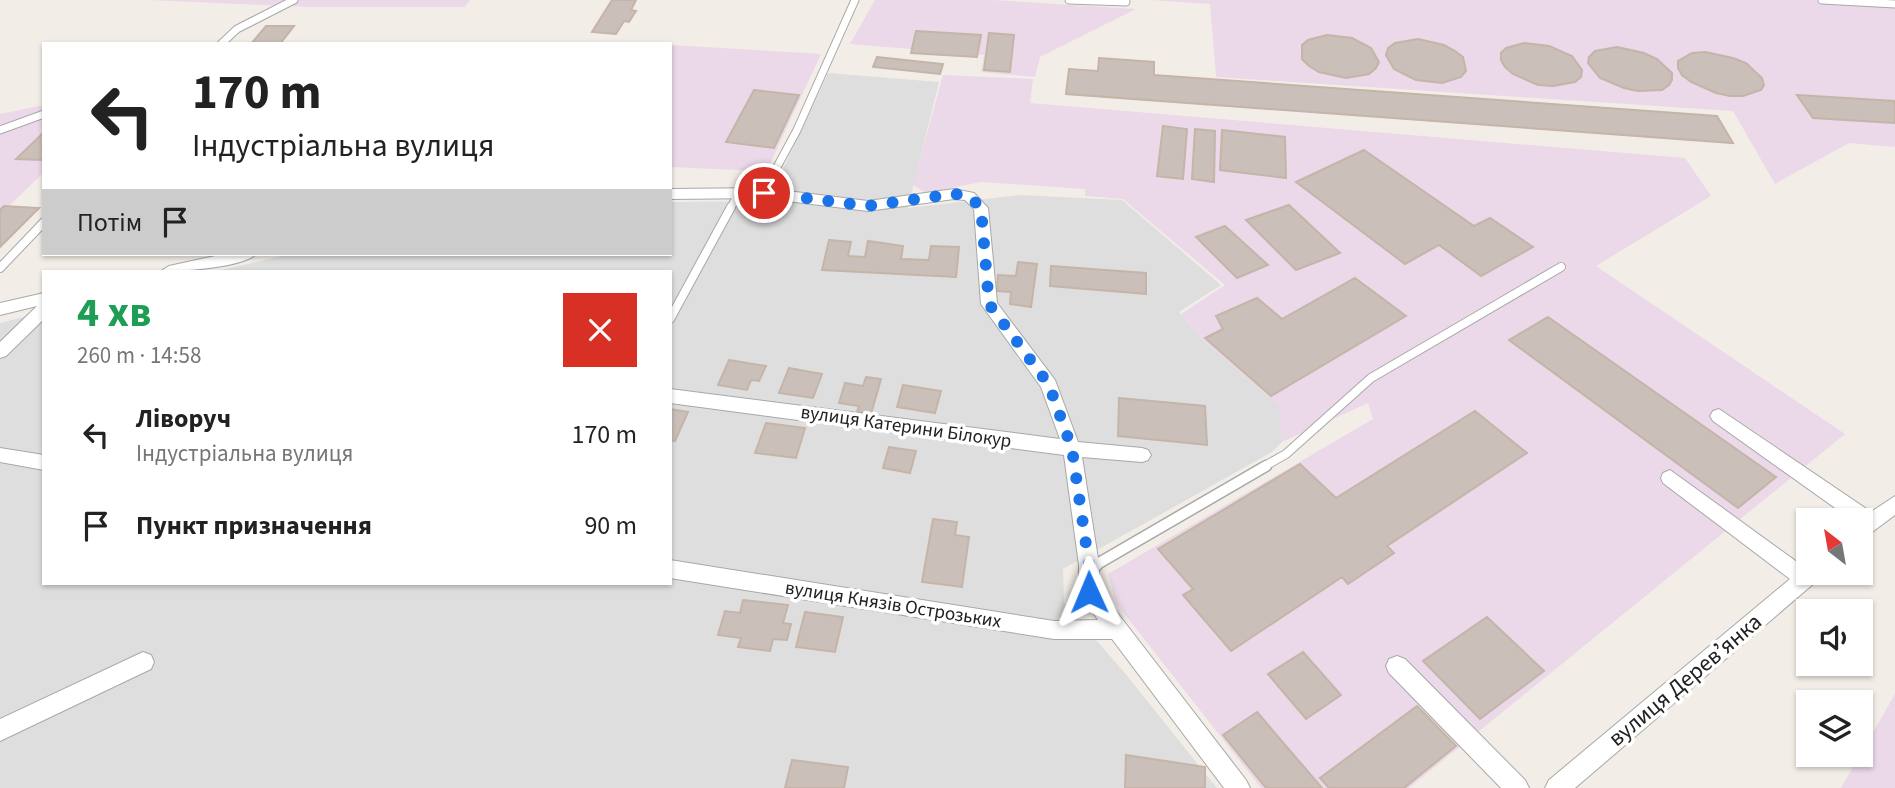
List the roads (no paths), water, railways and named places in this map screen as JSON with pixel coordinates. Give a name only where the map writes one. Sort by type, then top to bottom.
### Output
[{"type":"street","points":[[672,194],[764,193],[868,206],[954,194],[969,196],[981,208],[989,304],[1049,385],[1072,449],[1089,592],[1238,788]]},
{"type":"street","points":[[174,270],[239,256]]},
{"type":"street","points":[[0,309],[42,299]]},
{"type":"street","points":[[0,352],[42,311]]},
{"type":"street","name":"вулиця Катерини Білокур","points":[[672,396],[1072,449],[1142,455]]},
{"type":"street","points":[[1718,416],[1840,508]]},
{"type":"street","points":[[0,455],[42,463]]},
{"type":"street","points":[[1670,478],[1796,567]]},
{"type":"street","points":[[1873,522],[1895,504]]},
{"type":"street","name":"вулиця Князів Острозьких","points":[[672,569],[1042,628],[1117,629]]},
{"type":"street","name":"вулиця Деревʼянка","points":[[1557,788],[1798,585]]},
{"type":"street","points":[[0,730],[143,662]]},
{"type":"street","points":[[1397,666],[1517,788]]},
{"type":"lane","points":[[223,42],[237,29],[294,0]]},
{"type":"lane","points":[[764,193],[797,130],[855,0]]},
{"type":"lane","points":[[1069,0],[1126,2]]},
{"type":"lane","points":[[1822,0],[1895,4]]},
{"type":"lane","points":[[0,130],[42,115]]},
{"type":"lane","points":[[672,315],[739,193]]},
{"type":"lane","points":[[0,268],[42,224]]},
{"type":"lane","points":[[1089,575],[1099,563],[1286,454],[1371,378],[1561,267]]}]
